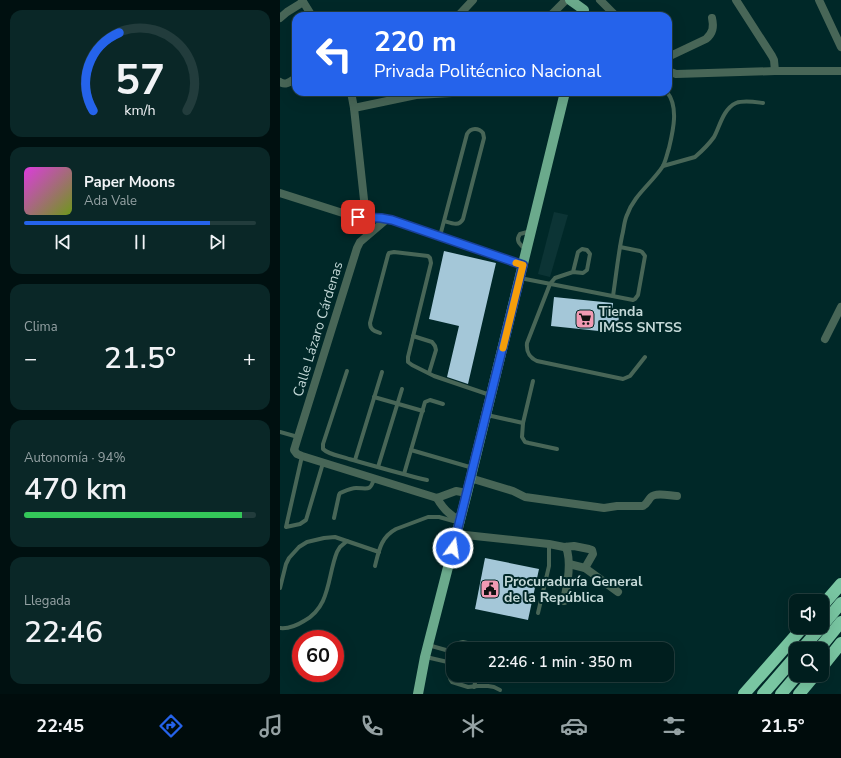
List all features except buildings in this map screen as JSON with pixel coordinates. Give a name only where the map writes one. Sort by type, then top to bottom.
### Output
[{"type":"highway","points":[[829,598],[841,584]]},
{"type":"highway","points":[[829,617],[841,604]]},
{"type":"highway","points":[[825,642],[841,622]]},
{"type":"highway","points":[[744,694],[797,634]]},
{"type":"highway","points":[[808,642],[814,634]]},
{"type":"highway","points":[[829,658],[841,643]]},
{"type":"highway","points":[[763,694],[789,664]]},
{"type":"highway","points":[[781,694],[791,682]]},
{"type":"highway","points":[[799,694],[809,682]]},
{"type":"main road","points":[[570,0],[583,12]]},
{"type":"main road","points":[[584,12],[587,0]]},
{"type":"main road","points":[[418,694],[425,657],[467,493],[564,96]]},
{"type":"street","points":[[462,12],[473,0]]},
{"type":"street","points":[[554,12],[566,0]]},
{"type":"street","points":[[736,0],[772,56],[775,71]]},
{"type":"street","points":[[819,0],[841,47]]},
{"type":"street","points":[[280,18],[303,1],[310,12]]},
{"type":"street","points":[[602,1],[612,12]]},
{"type":"street","points":[[672,55],[706,40],[713,31],[712,18]]},
{"type":"street","points":[[672,72],[676,74],[841,71]]},
{"type":"street","points":[[282,82],[288,83],[292,80]]},
{"type":"street","points":[[352,96],[366,218]]},
{"type":"street","points":[[354,108],[407,96]]},
{"type":"street","points":[[280,193],[349,216],[387,219],[523,265]]},
{"type":"street","name":"Calle Lázaro Cárdenas","points":[[302,456],[297,454],[294,448],[357,248],[360,242],[387,219]]},
{"type":"street","points":[[825,338],[841,307]]},
{"type":"street","points":[[302,456],[437,498],[456,492],[467,493]]},
{"type":"street","points":[[470,478],[513,491],[525,497],[604,508],[617,506],[643,506],[646,505],[651,498],[659,494],[677,496]]},
{"type":"street","points":[[437,498],[449,514],[460,521]]},
{"type":"street","points":[[456,534],[566,547],[574,546],[592,550],[593,554],[585,568]]},
{"type":"street","points":[[564,601],[569,564],[566,547]]},
{"type":"street","points":[[569,564],[585,568],[618,592]]},
{"type":"lane","points":[[613,296],[626,217],[633,203],[663,166],[666,160],[674,117],[669,96]]},
{"type":"lane","points":[[663,166],[695,157],[716,134],[731,106],[736,103],[744,102],[763,103]]},
{"type":"lane","points":[[440,236],[467,134],[472,129],[480,130],[484,133],[484,138],[463,219],[458,224],[444,221]]},
{"type":"lane","points":[[520,278],[633,300],[637,297],[645,256],[642,252],[620,247]]},
{"type":"lane","points":[[573,272],[578,252],[582,249],[587,250],[590,257],[587,270],[583,273],[573,272],[555,278],[550,284],[527,343],[526,349],[532,359],[623,379],[632,374],[645,357]]},
{"type":"lane","points":[[380,333],[372,330],[370,323],[389,253],[394,252],[426,255],[431,260],[408,362],[429,374],[491,395]]},
{"type":"lane","points":[[413,336],[432,342],[435,346],[436,350],[429,374]]},
{"type":"lane","points":[[347,371],[323,446],[324,449],[327,452],[427,480]]},
{"type":"lane","points":[[354,460],[382,372]]},
{"type":"lane","points":[[533,381],[523,423],[522,437],[525,442],[557,449]]},
{"type":"lane","points":[[378,467],[402,389]]},
{"type":"lane","points":[[374,397],[422,411]]},
{"type":"lane","points":[[404,474],[424,405],[428,401],[432,400],[443,404]]},
{"type":"lane","points":[[486,415],[523,423]]},
{"type":"lane","points":[[280,432],[298,437]]},
{"type":"lane","points":[[411,450],[473,468]]},
{"type":"lane","points":[[286,527],[302,456]]},
{"type":"lane","points":[[280,528],[300,524],[306,520],[323,463]]},
{"type":"lane","points":[[334,518],[340,493],[354,488],[368,489],[374,479]]},
{"type":"lane","points":[[374,566],[385,538],[396,529],[428,517],[460,521]]},
{"type":"lane","points":[[280,588],[289,558],[298,547],[307,542],[331,536],[379,552]]},
{"type":"lane","points":[[280,628],[289,628],[299,624],[314,615],[318,610],[325,596],[337,552],[347,541]]},
{"type":"lane","points":[[538,613],[549,566],[549,544]]},
{"type":"lane","points":[[428,645],[446,650]]},
{"type":"lane","points":[[425,657],[446,660]]},
{"type":"lane","points":[[452,682],[468,687],[488,686],[500,690]]},
{"type":"lane","points":[[474,687],[475,682]]},
{"type":"shaded area","points":[[554,212],[568,215],[550,277],[538,274]]},
{"type":"slow traffic","points":[[503,348],[523,265],[516,263]]},
{"type":"place","name":"Tienda IMSS SNTSS","points":[[585,319]]},
{"type":"place","name":"Procuraduría General de la República","points":[[490,589]]},
{"type":"route","points":[[358,217],[392,220],[523,265],[453,548]]}]
